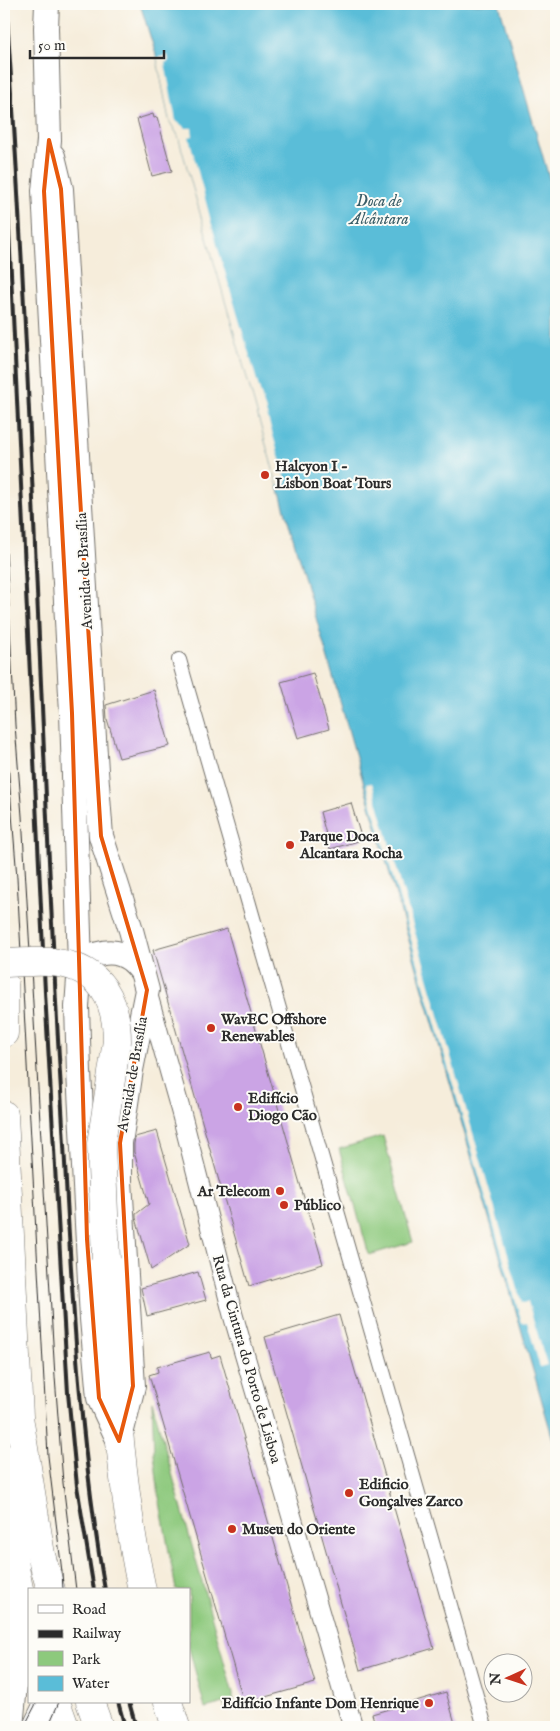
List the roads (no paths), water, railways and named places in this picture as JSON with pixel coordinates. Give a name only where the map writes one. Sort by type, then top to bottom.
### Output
[{"type":"main road","points":[[4,963],[44,962],[74,967],[100,984],[113,1004],[117,1024],[117,1041],[101,1144],[106,1259],[119,1441]]},
{"type":"main road","points":[[4,996],[4,1033]]},
{"type":"main road","points":[[4,1115],[10,1362],[40,1548],[50,1588]]},
{"type":"main road","points":[[10,1727],[16,1664],[10,1508],[19,1417]]},
{"type":"main road","name":"Avenida de Brasília","points":[[119,1441],[131,1531],[142,1588]]},
{"type":"main road","points":[[13,1559],[21,1601],[28,1624]]},
{"type":"main road","points":[[36,1727],[47,1704]]},
{"type":"main road","points":[[57,1704],[65,1727]]},
{"type":"main road","points":[[91,1704],[99,1727]]},
{"type":"main road","points":[[169,1704],[176,1727]]},
{"type":"street","name":"Avenida de Brasília","points":[[47,4],[49,140],[61,189],[57,264],[82,713],[80,966],[77,1007],[79,1072],[92,1318],[99,1398],[119,1441]]},
{"type":"street","points":[[179,660],[485,1727]]},
{"type":"street","name":"Avenida de Brasília","points":[[82,713],[101,836],[131,930],[144,981],[120,1143],[120,1181],[133,1386],[119,1441]]},
{"type":"street","points":[[80,966],[87,958],[95,954],[110,952],[120,954],[130,959],[144,981]]},
{"type":"street","name":"Rua da Cintura do Porto de Lisboa","points":[[144,981],[181,1112],[233,1315],[353,1727]]},
{"type":"water","name":"Doca de Alcântara","points":[[140,4],[499,4],[556,202],[556,1450],[178,135],[170,122],[157,58]]},
{"type":"tram line","points":[[4,511],[15,725],[55,1377],[63,1483],[76,1588]]},
{"type":"tram line","points":[[4,711],[17,878],[48,1456],[63,1588]]},
{"type":"tram line","points":[[24,1727],[36,1704]]},
{"type":"tram line","points":[[48,1727],[58,1704]]},
{"type":"railway","points":[[6,4],[22,267],[52,925],[74,1324],[86,1458],[105,1588]]},
{"type":"railway","points":[[4,125],[45,992],[68,1393],[77,1486],[94,1588]]},
{"type":"railway","points":[[119,1704],[125,1727]]},
{"type":"railway","points":[[130,1704],[136,1727]]},
{"type":"place","name":"Halcyon I - Lisbon Boat Tours","points":[[265,475]]},
{"type":"place","name":"Parque Doca Alcantara Rocha","points":[[290,845]]},
{"type":"place","name":"WavEC Offshore Renewables","points":[[211,1028]]},
{"type":"place","name":"Edifício Diogo Cão","points":[[238,1107]]},
{"type":"place","name":"Ar Telecom","points":[[280,1191]]},
{"type":"place","name":"Público","points":[[284,1205]]},
{"type":"place","name":"Edificio Gonçalves Zarco","points":[[349,1493]]},
{"type":"place","name":"Museu do Oriente","points":[[232,1529]]},
{"type":"place","name":"Edifício Infante Dom Henrique","points":[[429,1703]]}]
